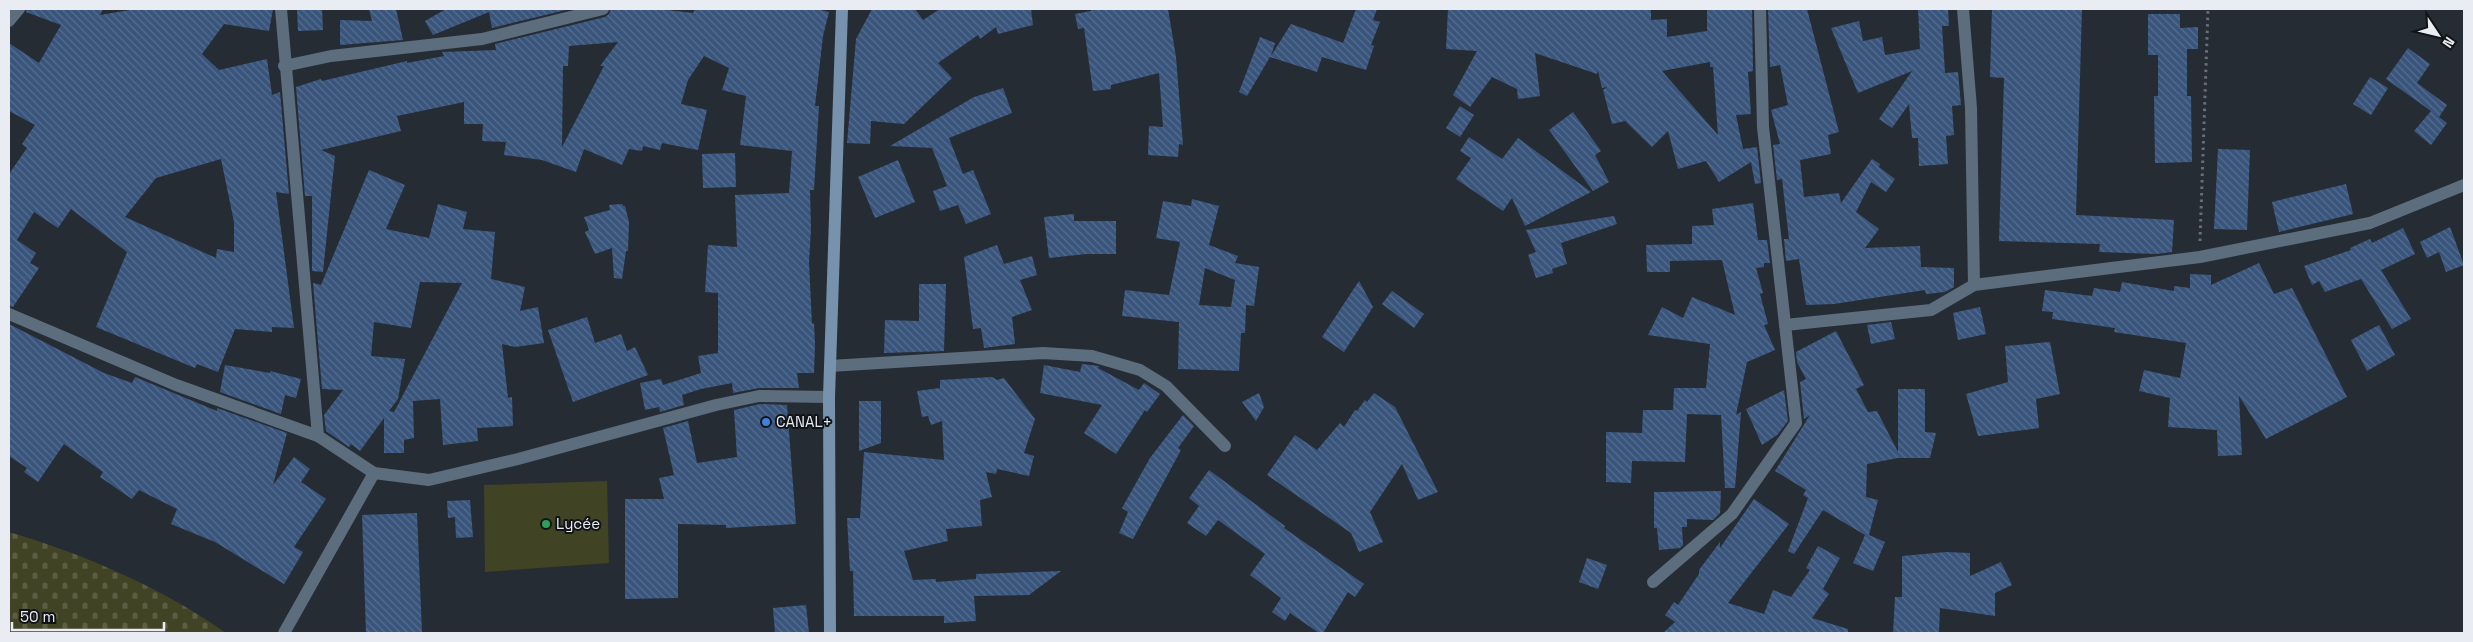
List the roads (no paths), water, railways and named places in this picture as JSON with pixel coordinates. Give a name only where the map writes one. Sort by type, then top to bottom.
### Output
[{"type":"main road","points":[[830,633],[829,397],[842,9]]},
{"type":"street","points":[[9,21],[19,9]]},
{"type":"street","points":[[281,9],[284,66],[318,436]]},
{"type":"street","points":[[284,66],[331,56],[482,39],[603,9]]},
{"type":"street","points":[[1653,582],[1732,514],[1796,423],[1763,127],[1760,9]]},
{"type":"street","points":[[1963,9],[1971,108],[1974,285]]},
{"type":"street","points":[[1785,325],[1931,310],[1974,285],[2200,257],[2370,223],[2464,185]]},
{"type":"street","points":[[9,314],[176,385],[318,436],[374,473],[429,480],[518,459],[716,405],[759,396],[829,397]]},
{"type":"street","points":[[830,366],[1043,354],[1092,356],[1140,370],[1166,386],[1225,446]]},
{"type":"street","points":[[284,633],[374,473]]},
{"type":"place","name":"CANAL+","points":[[766,422]]},
{"type":"place","name":"Lycée","points":[[546,524]]}]
